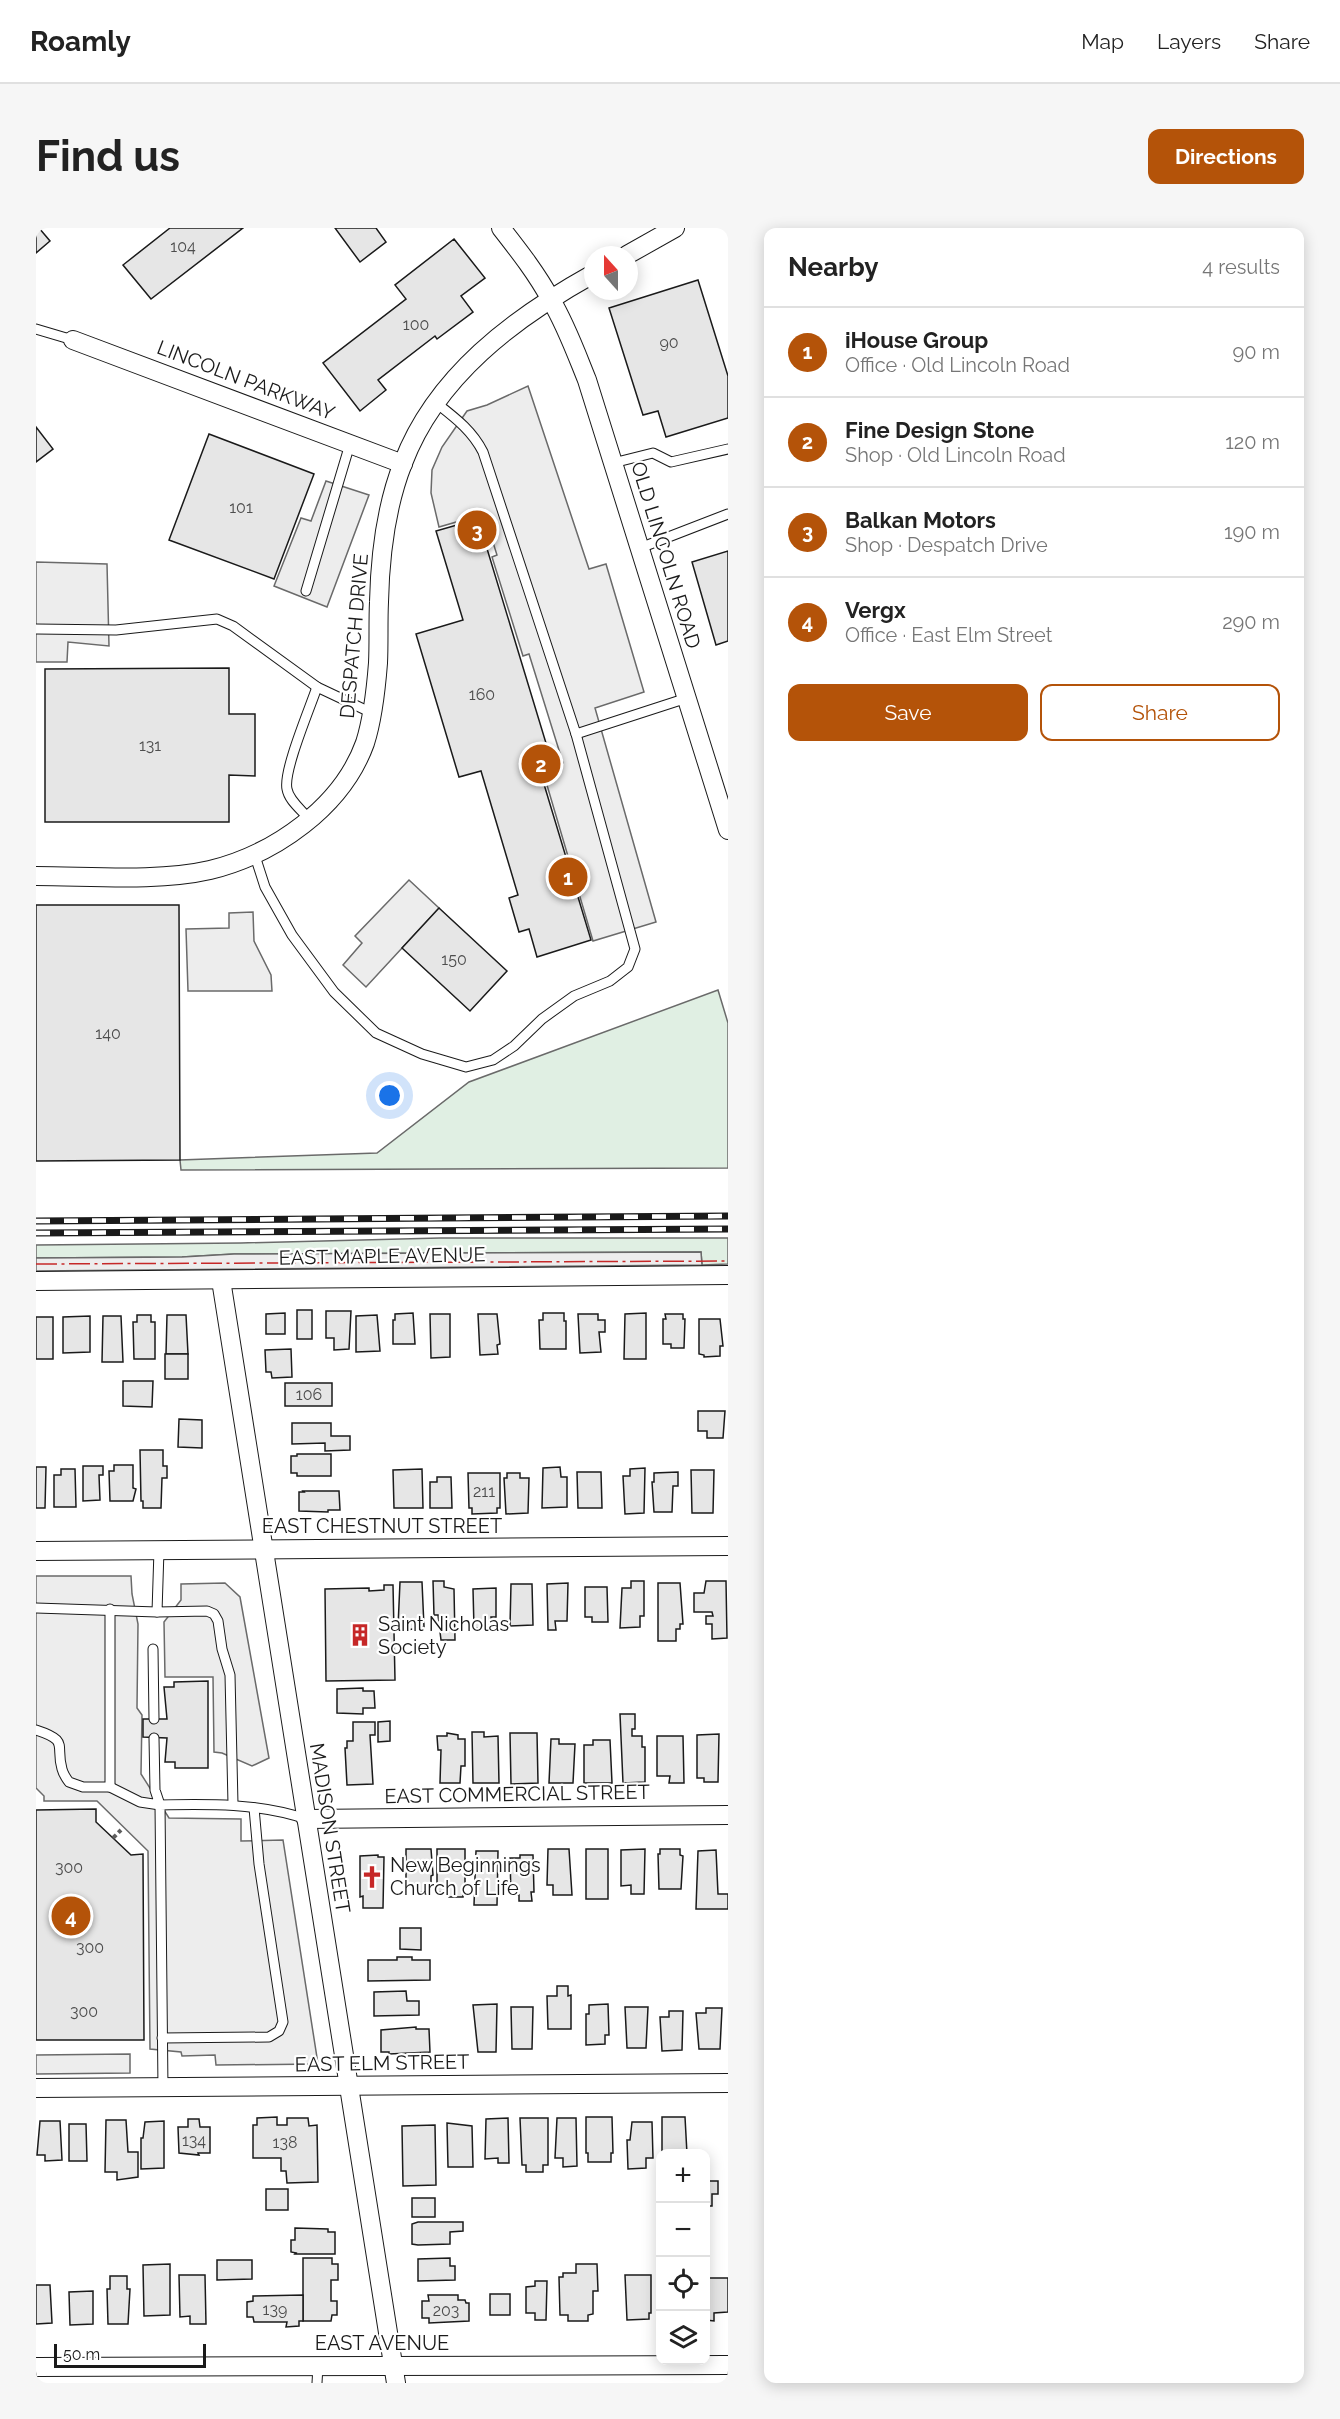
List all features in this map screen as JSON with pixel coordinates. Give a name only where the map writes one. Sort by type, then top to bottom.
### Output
[{"type":"street","name":"OLD LINCOLN ROAD","points":[[501,228],[529,264],[550,298],[588,380],[728,830]]},
{"type":"street","points":[[638,249],[675,228]]},
{"type":"street","name":"DESPATCH DRIVE","points":[[36,876],[178,874],[211,870],[271,846],[309,819],[339,789],[354,768],[365,743],[372,713],[378,663],[382,564],[389,512],[403,464],[419,428],[435,402],[460,372],[491,343],[550,298],[584,279]]},
{"type":"street","name":"LINCOLN PARKWAY","points":[[73,340],[403,464]]},
{"type":"street","name":"EAST MAPLE AVENUE","points":[[36,1281],[728,1275]]},
{"type":"street","name":"MADISON STREET","points":[[221,1280],[394,2374]]},
{"type":"street","name":"EAST CHESTNUT STREET","points":[[36,1551],[728,1546]]},
{"type":"street","name":"EAST COMMERCIAL STREET","points":[[306,1819],[728,1815]]},
{"type":"street","name":"EAST ELM STREET","points":[[36,2088],[728,2083]]},
{"type":"street","name":"EAST AVENUE","points":[[36,2367],[317,2375],[728,2365]]},
{"type":"lane","points":[[36,329],[73,340]]},
{"type":"lane","points":[[254,853],[265,887],[292,935],[334,992],[376,1033],[422,1054],[466,1067],[493,1060],[514,1046],[542,1019],[574,996],[610,981],[628,967],[635,949],[576,734],[483,452],[476,438],[465,426],[435,402]]},
{"type":"lane","points":[[306,591],[350,444]]},
{"type":"lane","points":[[614,463],[653,453],[671,462],[728,449]]},
{"type":"lane","points":[[640,548],[728,514]]},
{"type":"lane","points":[[36,630],[116,630],[217,619],[233,626],[317,687],[372,713]]},
{"type":"lane","points":[[309,819],[291,799],[287,789],[288,773],[317,687]]},
{"type":"lane","points":[[576,734],[687,698]]},
{"type":"lane","points":[[157,1612],[159,1550]]},
{"type":"lane","points":[[36,1608],[157,1612],[207,1611],[214,1614],[218,1621],[222,1649],[230,1675],[233,1804]]},
{"type":"lane","points":[[110,1609],[110,1787]]},
{"type":"lane","points":[[153,1649],[154,1719]]},
{"type":"lane","points":[[36,1730],[53,1736],[61,1746],[62,1768],[69,1782],[83,1787],[110,1787],[140,1802],[160,1805],[233,1804],[283,1811],[306,1819]]},
{"type":"lane","points":[[154,1738],[154,1790],[160,1805],[163,2088]]},
{"type":"lane","points":[[162,2038],[269,2037],[279,2031],[284,2022],[259,1864],[254,1808]]},
{"type":"path","points":[[113,1838],[121,1830]]},
{"type":"green space","points":[[718,990],[728,1023],[728,1168],[181,1170],[180,1160],[377,1153],[469,1082]]},
{"type":"green space","points":[[440,1238],[728,1238],[728,1264],[702,1265],[701,1252],[234,1254],[182,1257],[36,1258],[36,1245]]},
{"type":"shaded area","points":[[528,386],[589,569],[606,564],[644,692],[595,708],[656,922],[593,941],[544,775],[551,773],[550,767],[563,763],[529,654],[523,656],[492,557],[497,555],[484,514],[439,527],[431,493],[432,470],[442,447],[467,411],[487,405]]},
{"type":"shaded area","points":[[326,481],[369,495],[327,607],[274,586],[301,518],[311,521]]},
{"type":"shaded area","points":[[36,562],[107,564],[109,646],[68,642],[67,662],[36,662]]},
{"type":"shaded area","points":[[409,880],[439,908],[366,987],[343,965],[362,943],[355,936]]},
{"type":"shaded area","points":[[253,912],[254,941],[271,975],[272,991],[188,991],[186,929],[229,928],[229,913]]},
{"type":"shaded area","points":[[701,1252],[702,1265],[36,1271],[36,1258],[182,1257],[234,1254]]},
{"type":"shaded area","points":[[36,1576],[131,1576],[138,1624],[137,1708],[142,1715],[141,1774],[169,1818],[241,1819],[241,1841],[283,1840],[318,2064],[216,2065],[215,2055],[182,2056],[181,2052],[150,2049],[148,1851],[97,1801],[44,1801],[44,1796],[36,1788]]},
{"type":"shaded area","points":[[225,1583],[240,1597],[269,1758],[252,1766],[222,1753],[214,1752],[213,1677],[165,1677],[164,1622],[181,1600],[181,1584]]},
{"type":"shaded area","points":[[130,2054],[130,2073],[36,2074],[36,2055]]},
{"type":"building","points":[[36,228],[39,228],[50,241],[36,253]]},
{"type":"building","points":[[170,228],[243,228],[151,299],[123,265]]},
{"type":"building","points":[[335,228],[376,228],[386,242],[360,262]]},
{"type":"building","points":[[454,239],[485,278],[461,296],[473,312],[437,339],[435,336],[378,380],[386,390],[360,411],[323,363],[406,299],[395,285]]},
{"type":"building","points":[[698,280],[728,376],[728,418],[666,437],[658,411],[643,415],[609,308]]},
{"type":"building","points":[[36,427],[53,449],[36,462]]},
{"type":"building","points":[[209,434],[314,474],[274,579],[169,540]]},
{"type":"building","points":[[478,519],[549,753],[543,755],[547,769],[540,771],[591,940],[537,957],[529,929],[519,932],[509,898],[518,895],[481,771],[459,777],[416,634],[463,620],[436,531]]},
{"type":"building","points":[[728,551],[728,641],[716,645],[692,562]]},
{"type":"building","points":[[229,668],[229,714],[255,714],[255,776],[229,775],[229,822],[45,822],[45,669]]},
{"type":"building","points":[[36,905],[179,905],[180,1160],[36,1161]]},
{"type":"building","points":[[439,908],[507,971],[470,1011],[402,948]]},
{"type":"building","points":[[297,1310],[312,1310],[312,1339],[297,1339]]},
{"type":"building","points":[[326,1311],[351,1311],[349,1349],[334,1350],[334,1338],[326,1338]]},
{"type":"building","points":[[285,1313],[285,1334],[266,1334],[266,1314]]},
{"type":"building","points":[[413,1313],[415,1344],[393,1344],[395,1314]]},
{"type":"building","points":[[543,1313],[564,1313],[566,1349],[540,1349],[539,1320],[543,1320]]},
{"type":"building","points":[[646,1313],[646,1359],[624,1359],[625,1314]]},
{"type":"building","points":[[430,1314],[450,1314],[450,1357],[431,1358]]},
{"type":"building","points":[[478,1314],[497,1314],[500,1344],[497,1345],[498,1354],[480,1355]]},
{"type":"building","points":[[578,1314],[598,1314],[598,1320],[605,1320],[605,1332],[599,1332],[601,1352],[580,1353]]},
{"type":"building","points":[[665,1314],[683,1314],[683,1319],[685,1319],[684,1348],[671,1348],[671,1344],[663,1344]]},
{"type":"building","points":[[137,1315],[151,1315],[151,1322],[155,1322],[155,1359],[134,1359],[133,1322],[137,1322]]},
{"type":"building","points":[[167,1315],[186,1315],[188,1354],[166,1354]]},
{"type":"building","points":[[377,1315],[380,1351],[356,1352],[356,1316]]},
{"type":"building","points":[[90,1316],[90,1352],[63,1353],[63,1317]]},
{"type":"building","points":[[103,1316],[121,1316],[123,1362],[102,1362]]},
{"type":"building","points":[[36,1317],[53,1317],[53,1359],[36,1359]]},
{"type":"building","points":[[699,1319],[720,1319],[723,1346],[720,1346],[720,1356],[704,1357],[699,1354]]},
{"type":"building","points":[[291,1349],[292,1377],[272,1378],[271,1372],[266,1372],[265,1350]]},
{"type":"building","points":[[165,1354],[188,1354],[188,1379],[165,1379]]},
{"type":"building","points":[[123,1381],[153,1381],[152,1407],[123,1406]]},
{"type":"building","points":[[285,1383],[332,1383],[332,1406],[285,1406]]},
{"type":"building","points":[[698,1411],[725,1411],[723,1438],[707,1438],[707,1431],[698,1431]]},
{"type":"building","points":[[179,1419],[202,1420],[202,1448],[178,1447]]},
{"type":"building","points":[[292,1423],[331,1423],[331,1436],[350,1436],[350,1450],[325,1451],[325,1443],[292,1444]]},
{"type":"building","points":[[140,1450],[163,1450],[163,1466],[167,1466],[167,1478],[162,1478],[161,1508],[143,1508]]},
{"type":"building","points":[[297,1454],[331,1454],[331,1476],[297,1476],[297,1473],[291,1473],[291,1456],[297,1456]]},
{"type":"building","points":[[114,1465],[133,1465],[133,1488],[136,1489],[133,1501],[110,1501],[109,1471],[114,1471]]},
{"type":"building","points":[[83,1466],[103,1466],[103,1475],[99,1475],[100,1500],[83,1501]]},
{"type":"building","points":[[36,1467],[46,1467],[45,1508],[36,1508]]},
{"type":"building","points":[[560,1467],[561,1477],[567,1477],[567,1507],[542,1508],[543,1468]]},
{"type":"building","points":[[645,1468],[644,1513],[625,1514],[623,1476],[630,1476],[630,1469]]},
{"type":"building","points":[[61,1469],[75,1469],[76,1507],[54,1507],[54,1475],[61,1475]]},
{"type":"building","points":[[422,1469],[423,1508],[394,1508],[393,1470]]},
{"type":"building","points":[[691,1470],[714,1470],[713,1513],[692,1513]]},
{"type":"building","points":[[577,1472],[601,1472],[602,1508],[578,1508]]},
{"type":"building","points":[[678,1472],[678,1486],[673,1486],[672,1512],[654,1512],[652,1482],[654,1482],[654,1473]]},
{"type":"building","points":[[468,1473],[500,1473],[500,1508],[497,1508],[497,1513],[472,1514],[472,1508],[469,1508]]},
{"type":"building","points":[[507,1473],[520,1473],[520,1478],[529,1478],[528,1513],[506,1514],[504,1478],[507,1478]]},
{"type":"building","points":[[437,1477],[451,1477],[452,1508],[430,1508],[430,1482],[437,1482]]},
{"type":"building","points":[[339,1491],[340,1510],[299,1511],[299,1492]]},
{"type":"building","points":[[433,1581],[444,1581],[444,1587],[454,1589],[455,1640],[441,1640],[438,1615],[434,1615]]},
{"type":"building","points":[[631,1581],[644,1581],[644,1616],[640,1616],[640,1627],[620,1628],[622,1588],[631,1588]]},
{"type":"building","points":[[706,1581],[726,1581],[727,1638],[712,1639],[712,1624],[706,1624],[706,1616],[713,1616],[712,1612],[694,1612],[694,1593],[704,1593]]},
{"type":"building","points":[[400,1582],[422,1582],[424,1627],[407,1630],[407,1626],[398,1627]]},
{"type":"building","points":[[568,1583],[567,1621],[555,1621],[556,1630],[548,1630],[547,1584]]},
{"type":"building","points":[[658,1583],[680,1583],[683,1624],[680,1624],[680,1629],[676,1629],[676,1641],[658,1641]]},
{"type":"building","points":[[511,1584],[532,1584],[533,1625],[510,1626]]},
{"type":"building","name":"Saint Nicholas Society","points":[[384,1585],[393,1585],[395,1680],[326,1681],[325,1589],[384,1590]]},
{"type":"building","points":[[585,1587],[607,1587],[608,1622],[592,1622],[592,1617],[585,1617]]},
{"type":"building","points":[[496,1588],[496,1617],[491,1617],[491,1628],[474,1628],[473,1589]]},
{"type":"building","points":[[208,1681],[208,1768],[175,1768],[175,1762],[165,1762],[167,1738],[143,1737],[143,1719],[167,1719],[164,1687],[174,1687],[174,1682]]},
{"type":"building","points":[[363,1688],[363,1691],[374,1691],[375,1708],[363,1708],[363,1714],[337,1713],[337,1689]]},
{"type":"building","points":[[620,1714],[635,1714],[635,1729],[632,1729],[632,1736],[642,1736],[642,1747],[645,1747],[645,1782],[623,1783]]},
{"type":"building","points":[[390,1721],[390,1741],[378,1742],[378,1722]]},
{"type":"building","points":[[353,1722],[375,1722],[375,1735],[370,1735],[373,1784],[347,1785],[345,1748],[347,1748],[347,1741],[353,1741]]},
{"type":"building","points":[[472,1732],[484,1732],[484,1737],[498,1736],[499,1783],[473,1783]]},
{"type":"building","points":[[447,1733],[458,1735],[458,1739],[465,1739],[465,1766],[461,1766],[460,1783],[440,1783],[441,1750],[438,1750],[437,1736],[447,1736]]},
{"type":"building","points":[[510,1733],[537,1733],[538,1783],[511,1784]]},
{"type":"building","points":[[719,1734],[718,1782],[704,1782],[704,1778],[697,1778],[697,1735]]},
{"type":"building","points":[[657,1736],[683,1736],[684,1783],[669,1783],[670,1776],[657,1776]]},
{"type":"building","points":[[551,1739],[559,1739],[559,1744],[575,1744],[573,1783],[549,1783]]},
{"type":"building","points":[[593,1740],[610,1740],[612,1783],[584,1783],[584,1745],[593,1745]]},
{"type":"building","points":[[96,1809],[96,1822],[131,1855],[143,1854],[144,2040],[36,2040],[36,1810]]},
{"type":"building","points":[[406,1849],[431,1849],[433,1875],[431,1876],[431,1892],[412,1892],[412,1886],[406,1885]]},
{"type":"building","points":[[437,1849],[465,1849],[463,1897],[449,1897],[449,1892],[437,1892]]},
{"type":"building","points":[[548,1849],[569,1849],[572,1895],[553,1895],[553,1885],[547,1885]]},
{"type":"building","points":[[586,1849],[608,1849],[608,1899],[586,1899]]},
{"type":"building","points":[[645,1849],[644,1894],[631,1894],[631,1885],[621,1886],[621,1850]]},
{"type":"building","points":[[660,1849],[680,1849],[680,1855],[683,1856],[681,1889],[659,1889],[658,1854],[660,1854]]},
{"type":"building","points":[[716,1850],[718,1894],[728,1894],[728,1909],[696,1909],[698,1851]]},
{"type":"building","points":[[476,1851],[498,1851],[497,1905],[474,1905]]},
{"type":"building","name":"New Beginnings Church of Life","points":[[378,1855],[378,1857],[384,1857],[383,1908],[363,1908],[363,1896],[360,1897],[360,1856]]},
{"type":"building","points":[[520,1855],[533,1855],[534,1892],[531,1892],[532,1901],[519,1901],[519,1895],[511,1895],[510,1858],[520,1858]]},
{"type":"building","points":[[400,1928],[421,1928],[421,1950],[400,1949]]},
{"type":"building","points":[[397,1957],[430,1960],[430,1980],[368,1981],[368,1960],[397,1960]]},
{"type":"building","points":[[557,1986],[568,1986],[568,1996],[571,1995],[571,2029],[548,2029],[547,1996],[557,1996]]},
{"type":"building","points":[[406,1991],[407,2001],[419,2001],[419,2015],[374,2016],[374,1992]]},
{"type":"building","points":[[497,2004],[496,2052],[478,2052],[473,2005]]},
{"type":"building","points":[[608,2004],[609,2035],[605,2035],[605,2044],[586,2045],[586,2014],[589,2014],[589,2005]]},
{"type":"building","points":[[511,2007],[533,2007],[532,2049],[512,2049]]},
{"type":"building","points":[[625,2007],[648,2007],[646,2048],[627,2048]]},
{"type":"building","points":[[706,2008],[722,2008],[720,2049],[699,2049],[696,2013],[706,2013]]},
{"type":"building","points":[[669,2011],[683,2011],[682,2050],[662,2051],[660,2017],[669,2017]]},
{"type":"building","points":[[416,2027],[416,2029],[429,2029],[430,2052],[389,2054],[389,2052],[381,2052],[381,2030]]},
{"type":"building","points":[[277,2117],[277,2125],[287,2125],[287,2118],[308,2118],[309,2126],[317,2125],[318,2182],[287,2183],[286,2171],[281,2171],[281,2158],[253,2158],[253,2125],[257,2125],[257,2118]]},
{"type":"building","points":[[586,2117],[612,2117],[611,2162],[588,2162]]},
{"type":"building","points":[[662,2117],[685,2117],[687,2149],[662,2149]]},
{"type":"building","points":[[508,2118],[509,2163],[498,2163],[498,2158],[485,2159],[486,2119]]},
{"type":"building","points":[[520,2118],[548,2118],[548,2165],[543,2165],[543,2172],[526,2172],[526,2165],[522,2165]]},
{"type":"building","points":[[557,2118],[576,2118],[577,2166],[563,2167],[563,2158],[555,2158]]},
{"type":"building","points":[[188,2119],[199,2119],[200,2127],[210,2127],[210,2153],[198,2153],[199,2155],[179,2153],[178,2127],[188,2127]]},
{"type":"building","points":[[106,2120],[126,2120],[128,2152],[138,2152],[138,2177],[117,2180],[117,2172],[105,2172]]},
{"type":"building","points":[[40,2121],[60,2121],[62,2160],[45,2161],[45,2155],[37,2155]]},
{"type":"building","points":[[164,2121],[164,2168],[141,2169],[141,2138],[143,2138],[145,2122]]},
{"type":"building","points":[[632,2122],[652,2122],[653,2158],[646,2158],[646,2168],[628,2169],[627,2140],[630,2140]]},
{"type":"building","points":[[447,2123],[472,2126],[473,2167],[448,2167]]},
{"type":"building","points":[[69,2124],[86,2124],[87,2161],[69,2161]]},
{"type":"building","points":[[435,2125],[436,2185],[403,2186],[402,2126]]},
{"type":"building","points":[[710,2181],[718,2181],[718,2194],[712,2194],[712,2206],[710,2206]]},
{"type":"building","points":[[266,2189],[288,2189],[288,2210],[266,2210]]},
{"type":"building","points":[[412,2198],[435,2198],[435,2217],[412,2217]]},
{"type":"building","points":[[463,2222],[463,2231],[450,2232],[450,2244],[412,2244],[412,2224]]},
{"type":"building","points":[[295,2228],[328,2229],[328,2232],[335,2232],[335,2254],[295,2254],[291,2252],[291,2240],[295,2240]]},
{"type":"building","points":[[303,2258],[332,2258],[332,2264],[338,2264],[338,2280],[331,2280],[331,2301],[337,2301],[337,2315],[332,2315],[331,2321],[303,2321]]},
{"type":"building","points":[[450,2258],[450,2266],[455,2266],[455,2280],[418,2281],[418,2259]]},
{"type":"building","points":[[217,2260],[252,2260],[252,2279],[217,2280]]},
{"type":"building","points":[[170,2264],[170,2315],[144,2316],[143,2265]]},
{"type":"building","points":[[576,2264],[597,2264],[598,2291],[593,2291],[593,2314],[588,2315],[588,2321],[568,2321],[568,2315],[560,2315],[559,2277],[563,2277],[563,2273],[576,2273]]},
{"type":"building","points":[[179,2275],[205,2275],[206,2324],[190,2324],[190,2316],[180,2317]]},
{"type":"building","points":[[625,2275],[651,2275],[649,2319],[627,2320]]},
{"type":"building","points":[[110,2276],[127,2276],[127,2289],[130,2289],[128,2324],[108,2324],[107,2289],[110,2289]]},
{"type":"building","points":[[710,2278],[728,2278],[728,2312],[714,2313],[714,2321],[710,2320]]},
{"type":"building","points":[[535,2281],[547,2281],[546,2320],[535,2320],[535,2313],[526,2313],[526,2287],[535,2286]]},
{"type":"building","points":[[36,2285],[50,2285],[52,2323],[36,2324]]},
{"type":"building","points":[[93,2291],[93,2324],[70,2325],[69,2292]]},
{"type":"building","points":[[490,2294],[510,2294],[510,2315],[490,2315]]},
{"type":"building","points":[[303,2295],[303,2321],[299,2321],[299,2326],[286,2327],[287,2322],[254,2322],[253,2317],[247,2317],[247,2302],[253,2301],[253,2296]]},
{"type":"building","points":[[428,2295],[458,2295],[458,2300],[465,2300],[469,2303],[469,2321],[429,2323],[429,2318],[422,2318],[422,2301],[429,2301]]},
{"type":"railway","points":[[36,1221],[728,1216]]},
{"type":"railway","points":[[36,1233],[728,1229]]},
{"type":"power","points":[[36,1264],[728,1261]]},
{"type":"place","name":"Balkan Motors","points":[[477,530]]},
{"type":"place","name":"Fine Design Stone","points":[[541,764]]},
{"type":"place","name":"iHouse Group","points":[[568,877]]},
{"type":"place","name":"Saint Nicholas Society","points":[[360,1635]]},
{"type":"place","name":"New Beginnings Church of Life","points":[[372,1877]]},
{"type":"place","name":"Vergx","points":[[71,1916]]}]
